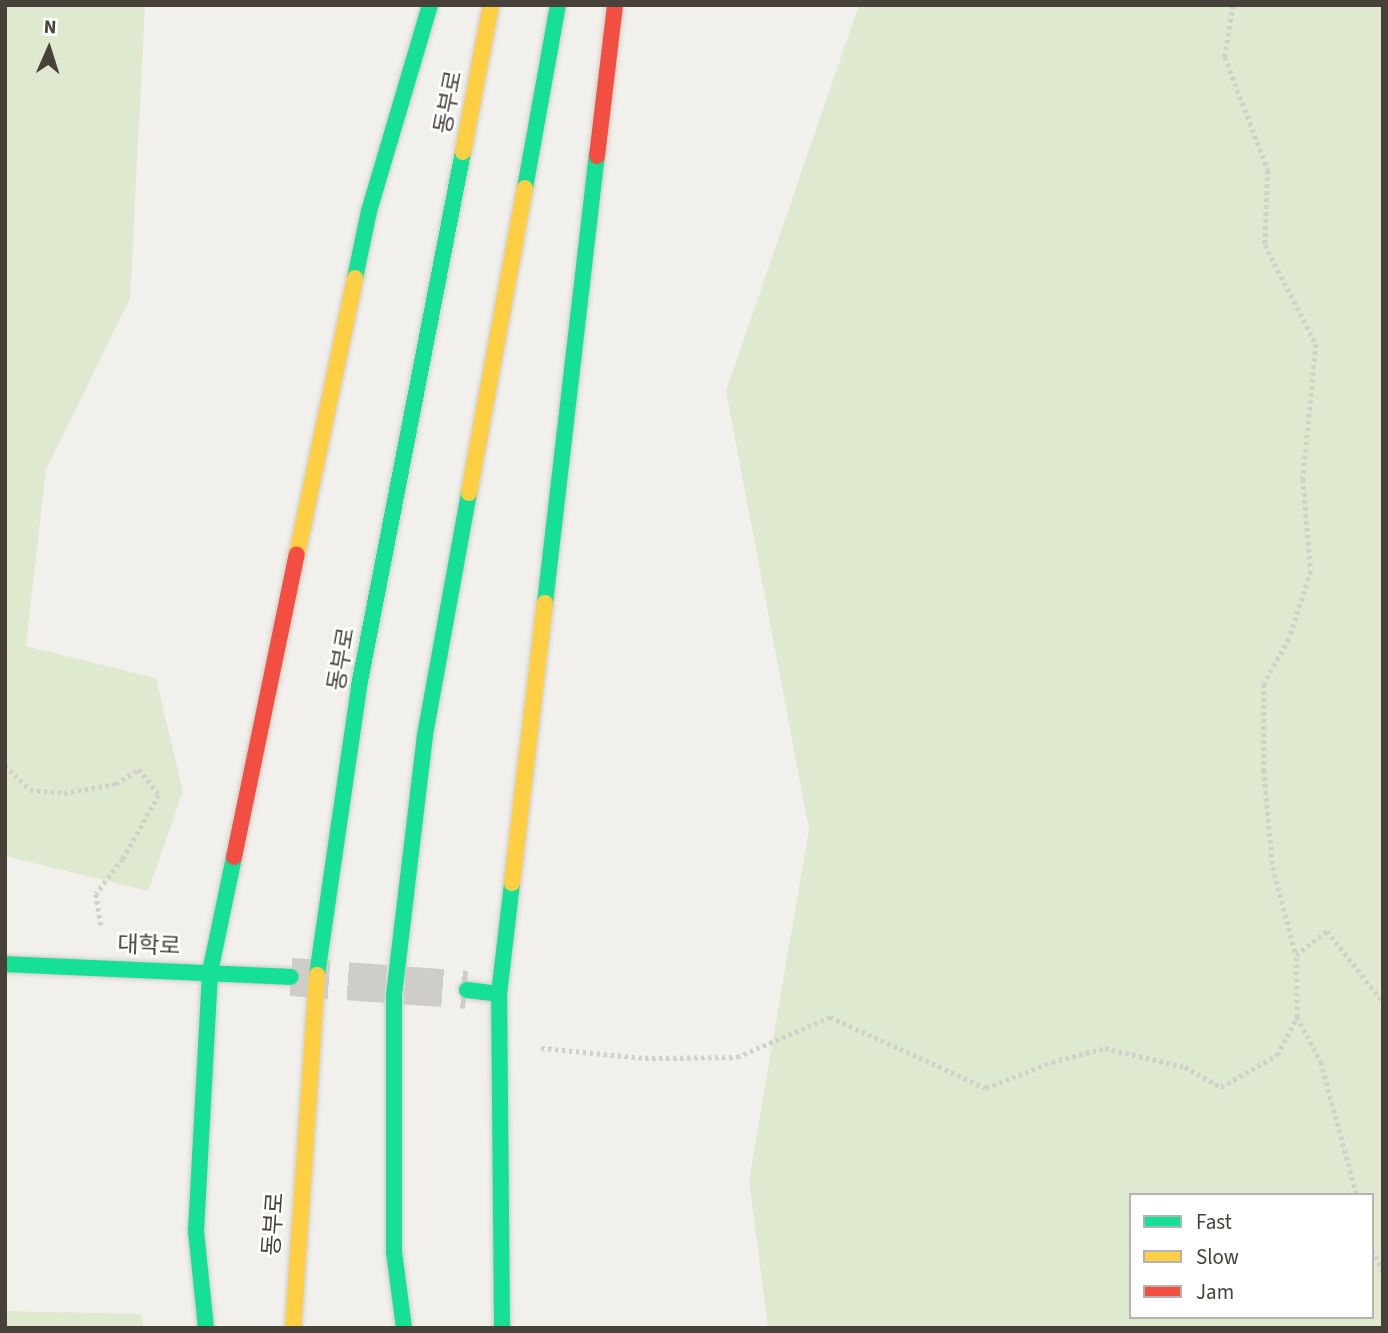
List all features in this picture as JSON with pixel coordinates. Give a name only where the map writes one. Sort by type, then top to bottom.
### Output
[{"type":"main road","points":[[206,1328],[196,1231],[210,972],[369,211],[430,5]]},
{"type":"main road","name":"동부로","points":[[293,1328],[292,1291],[314,992],[359,687],[491,5]]},
{"type":"main road","points":[[404,1328],[394,1252],[395,982],[425,735],[558,5]]},
{"type":"main road","points":[[502,1328],[499,994],[615,5]]},
{"type":"main road","name":"대학로","points":[[5,964],[291,977]]},
{"type":"main road","points":[[467,990],[499,994]]},
{"type":"path","points":[[1233,5],[1225,57],[1268,170],[1265,245],[1316,344],[1303,479],[1311,570],[1289,639],[1264,684],[1264,769],[1273,867],[1296,955],[1297,1017],[1321,1062],[1356,1193]]},
{"type":"path","points":[[5,765],[30,790],[64,793],[116,783],[139,769],[159,795],[123,859],[96,894],[113,967]]},
{"type":"path","points":[[1296,955],[1326,931],[1383,1002]]},
{"type":"path","points":[[500,1046],[645,1058],[737,1057],[830,1017],[986,1088],[1052,1062],[1105,1048],[1185,1067],[1221,1087],[1277,1055],[1297,1017]]},
{"type":"path","points":[[1374,1254],[1383,1272]]},
{"type":"green space","points":[[5,5],[145,5],[130,299],[46,469],[26,646],[156,678],[183,792],[148,891],[5,856]]},
{"type":"green space","points":[[859,5],[1383,5],[1383,1328],[768,1328],[749,1180],[809,829],[726,391]]},
{"type":"green space","points":[[5,1311],[141,1314],[144,1328],[5,1328]]},
{"type":"tunnel","points":[[291,977],[467,990]]},
{"type":"traffic: fast","points":[[355,278],[369,211],[430,5]]},
{"type":"traffic: fast","points":[[525,188],[558,5]]},
{"type":"traffic: fast","points":[[317,975],[359,686],[463,152]]},
{"type":"traffic: fast","points":[[545,603],[597,156]]},
{"type":"traffic: fast","points":[[404,1328],[394,1252],[394,995],[425,735],[469,493]]},
{"type":"traffic: fast","points":[[206,1328],[196,1231],[210,972],[234,857]]},
{"type":"traffic: fast","points":[[502,1328],[499,994],[512,883]]},
{"type":"traffic: fast","points":[[5,964],[291,977]]},
{"type":"traffic: fast","points":[[467,990],[499,994]]},
{"type":"traffic: slow","points":[[463,152],[491,5]]},
{"type":"traffic: slow","points":[[469,493],[525,188]]},
{"type":"traffic: slow","points":[[297,554],[355,278]]},
{"type":"traffic: slow","points":[[512,883],[545,603]]},
{"type":"traffic: slow","points":[[293,1328],[317,975]]},
{"type":"traffic: jam","points":[[597,156],[615,5]]},
{"type":"traffic: jam","points":[[234,857],[297,554]]}]
